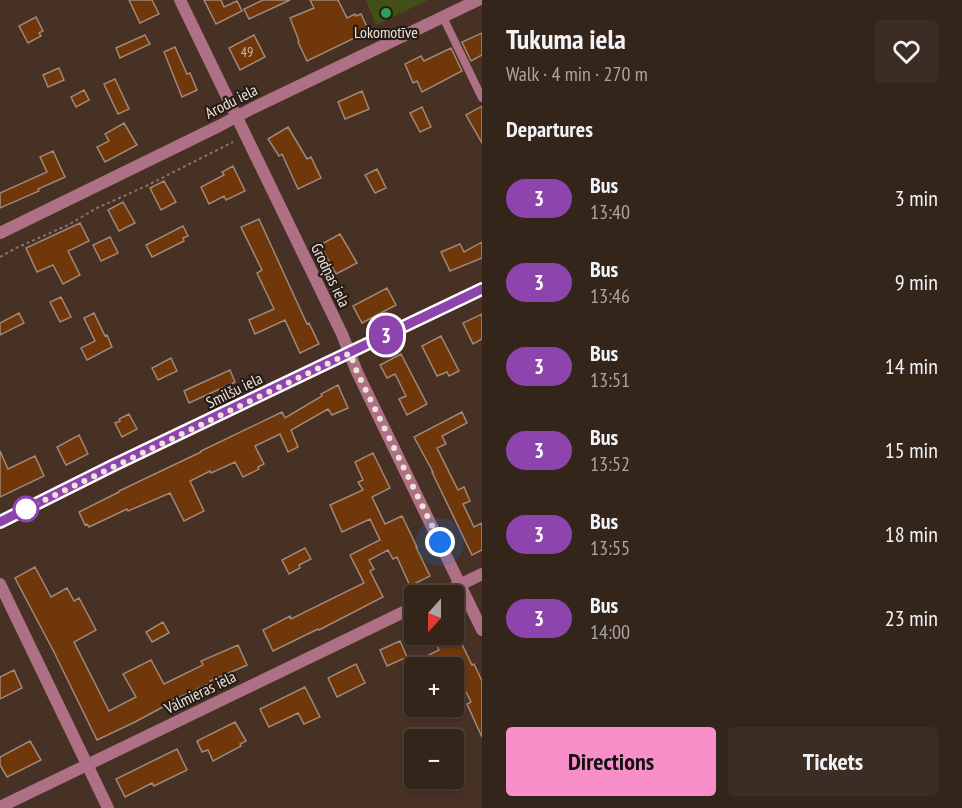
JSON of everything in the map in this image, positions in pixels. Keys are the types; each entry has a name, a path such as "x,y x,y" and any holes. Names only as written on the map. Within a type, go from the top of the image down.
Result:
{"street":[{"name":"Grodņas iela","path":"180,0 482,630"},
{"name":"Arodu iela","path":"0,233 478,0"},
{"name":"Smilšu iela","path":"0,522 482,289"},
{"path":"461,584 482,574"},
{"path":"0,584 108,808"},
{"name":"Valmieras iela","path":"0,807 404,612"}],"lane":[{"path":"443,17 482,98"}],"path":[{"path":"0,257 238,139"}],"green space":[{"name":"Lokomotīve","path":"366,0 428,0 376,25"}],"building":[{"path":"129,0 152,0 159,14 140,23"},
{"path":"204,0 221,0 224,7 237,1 242,11 216,24"},
{"path":"263,0 290,0 249,19 244,9"},
{"path":"310,0 338,0 347,18 361,14 369,31 307,61 290,18 314,8"},
{"path":"36,17 43,31 39,33 41,36 28,43 19,26"},
{"path":"482,33 482,55 471,61 462,42"},
{"path":"145,35 150,44 120,58 116,48"},
{"path":"254,35 265,57 240,70 229,48"},
{"path":"175,47 197,90 182,97 164,52"},
{"path":"451,48 462,71 422,92 417,81 413,83 405,64 421,56 424,61"},
{"path":"59,68 64,80 48,87 43,75"},
{"path":"115,79 129,109 118,114 104,84"},
{"path":"84,90 89,100 76,107 71,97"},
{"path":"362,91 369,109 345,119 338,102"},
{"path":"482,106 482,143 466,115"},
{"path":"422,107 431,127 420,132 410,113"},
{"path":"124,123 137,145 105,162 97,147 109,141 105,134"},
{"path":"288,127 307,159 311,157 321,178 298,189 282,154 279,156 268,139"},
{"path":"53,151 65,177 0,208 0,193 47,172 40,157"},
{"path":"233,166 245,191 226,200 224,196 209,204 201,187 224,175 222,172"},
{"path":"377,169 386,188 375,193 365,175"},
{"path":"164,181 176,202 161,210 150,188"},
{"path":"123,202 135,223 119,231 108,210"},
{"path":"259,219 307,324 309,323 319,344 300,353 285,320 255,334 249,320 274,309 257,273 262,270 241,227"},
{"path":"80,223 89,241 68,251 80,275 63,284 53,265 37,272 26,248"},
{"path":"183,226 188,236 183,238 184,241 152,257 146,245"},
{"path":"340,234 357,263 336,274 320,245"},
{"path":"110,237 118,253 101,261 93,245"},
{"path":"482,242 482,258 450,271 441,252 460,244 464,252"},
{"path":"387,288 396,305 362,323 353,306"},
{"path":"61,297 71,317 60,322 50,302"},
{"path":"19,313 24,323 0,335 0,323"},
{"path":"94,313 112,347 87,360 81,348 95,341 84,318"},
{"path":"482,314 482,339 473,344 463,323"},
{"path":"441,336 459,371 449,376 447,372 437,376 422,346"},
{"path":"401,354 427,404 407,415 399,399 406,396 395,374 387,378 380,365"},
{"path":"171,358 177,371 158,380 152,368"},
{"path":"230,370 235,382 189,403 184,391"},
{"path":"338,385 348,408 332,415 328,409 291,430 298,447 288,452 280,434 255,446 264,464 258,467 259,469 243,477 235,462 190,481 204,511 184,521 170,493 128,511 127,509 89,527 85,525 79,512 282,412 285,418"},
{"path":"462,412 467,423 442,436 446,444 437,448 458,490 464,487 470,501 463,504 474,527 482,523 482,550 472,555 414,437"},
{"path":"129,414 137,429 122,437 115,423"},
{"path":"79,435 88,454 66,465 57,447"},
{"path":"0,451 8,469 35,456 44,476 0,497"},
{"path":"373,453 390,488 372,497 385,524 402,516 430,576 410,585 397,557 393,559 388,550 369,560 374,569 370,571 383,597 273,651 263,630 290,616 291,619 364,583 350,555 380,540 370,519 342,532 330,505 363,490 358,482 363,480 355,462"},
{"path":"305,548 311,559 299,565 300,568 289,574 282,560"},
{"path":"35,567 51,597 67,588 74,601 79,598 96,630 74,642 109,711 136,697 123,674 151,660 164,684 203,665 201,661 238,645 247,665 210,681 211,683 97,740 15,578"},
{"path":"163,622 169,633 152,642 146,632"},
{"path":"400,641 407,657 387,666 380,650"},
{"path":"436,645 462,645 472,665 474,664 482,681 482,737 467,704 471,702 464,688 464,657 425,657 439,650"},
{"path":"356,664 365,683 337,697 328,678"},
{"path":"14,670 22,688 0,699 0,677"},
{"path":"305,687 320,717 304,724 298,713 269,727 260,709"},
{"path":"235,722 246,741 213,761 208,750 202,752 197,741"},
{"path":"30,741 41,760 7,777 0,765 0,757"},
{"path":"177,749 187,770 154,786 152,783 125,797 116,779"}],"bus line":[{"name":"3","path":"0,522 482,289"}],"place":[{"name":"Lokomotīve","path":"386,13"}],"route":[{"path":"26,509 350,353 357,372 440,542"}]}
